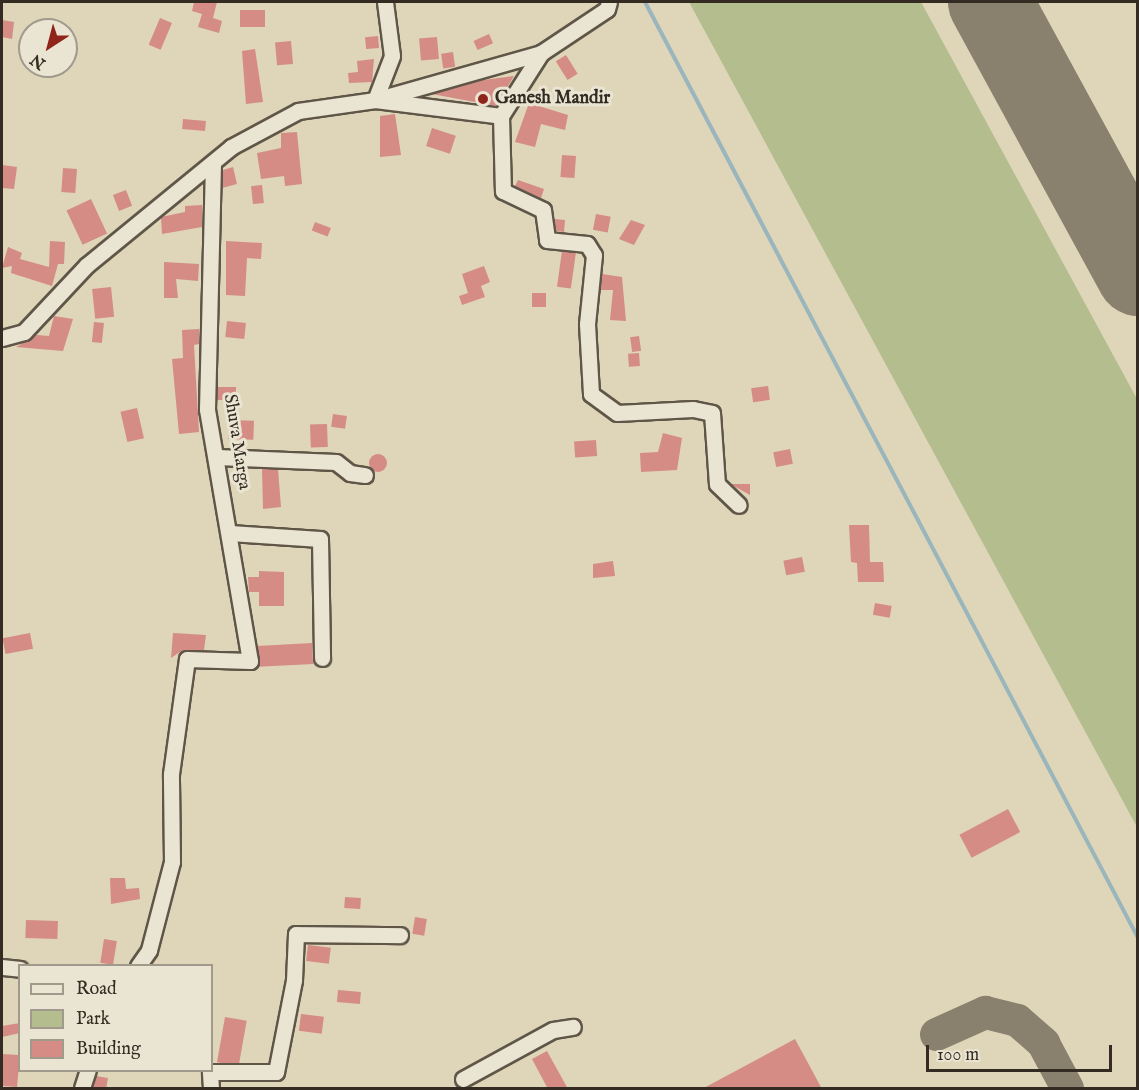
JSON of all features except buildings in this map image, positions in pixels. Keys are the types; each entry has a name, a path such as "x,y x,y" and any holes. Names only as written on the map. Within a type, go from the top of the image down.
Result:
{"street":[{"path":"375,100 392,56 385,2"},
{"path":"2,338 24,332 87,265 231,147 298,111 375,100 541,52 607,9 609,2"},
{"path":"541,52 501,116 503,191 543,210 547,240 586,244 594,255 588,324 591,394 617,413 712,413 717,484 739,505"},
{"path":"375,100 501,116"},
{"name":"Shuva Marga","path":"139,964 149,950 172,862 171,774 187,659 250,661 217,457 207,410 213,164"},
{"path":"217,457 336,462 350,473 365,475"},
{"path":"230,533 320,540 322,658"},
{"path":"213,1071 276,1072 294,980 296,934 400,935"},
{"path":"2,967 18,969"},
{"path":"463,1079 553,1030 573,1027"},
{"path":"82,1089 88,1072"},
{"path":"207,1072 211,1089"}],"green space":[{"path":"689,2 921,2 1137,399 1137,827"}],"waterway":[{"path":"645,2 1138,938"}],"taxiway":[{"path":"936,1034 985,1012 1017,1020 1043,1043 1067,1088"}],"runway":[{"path":"990,2 1138,274"}],"place":[{"name":"Ganesh Mandir","path":"483,99"}]}
